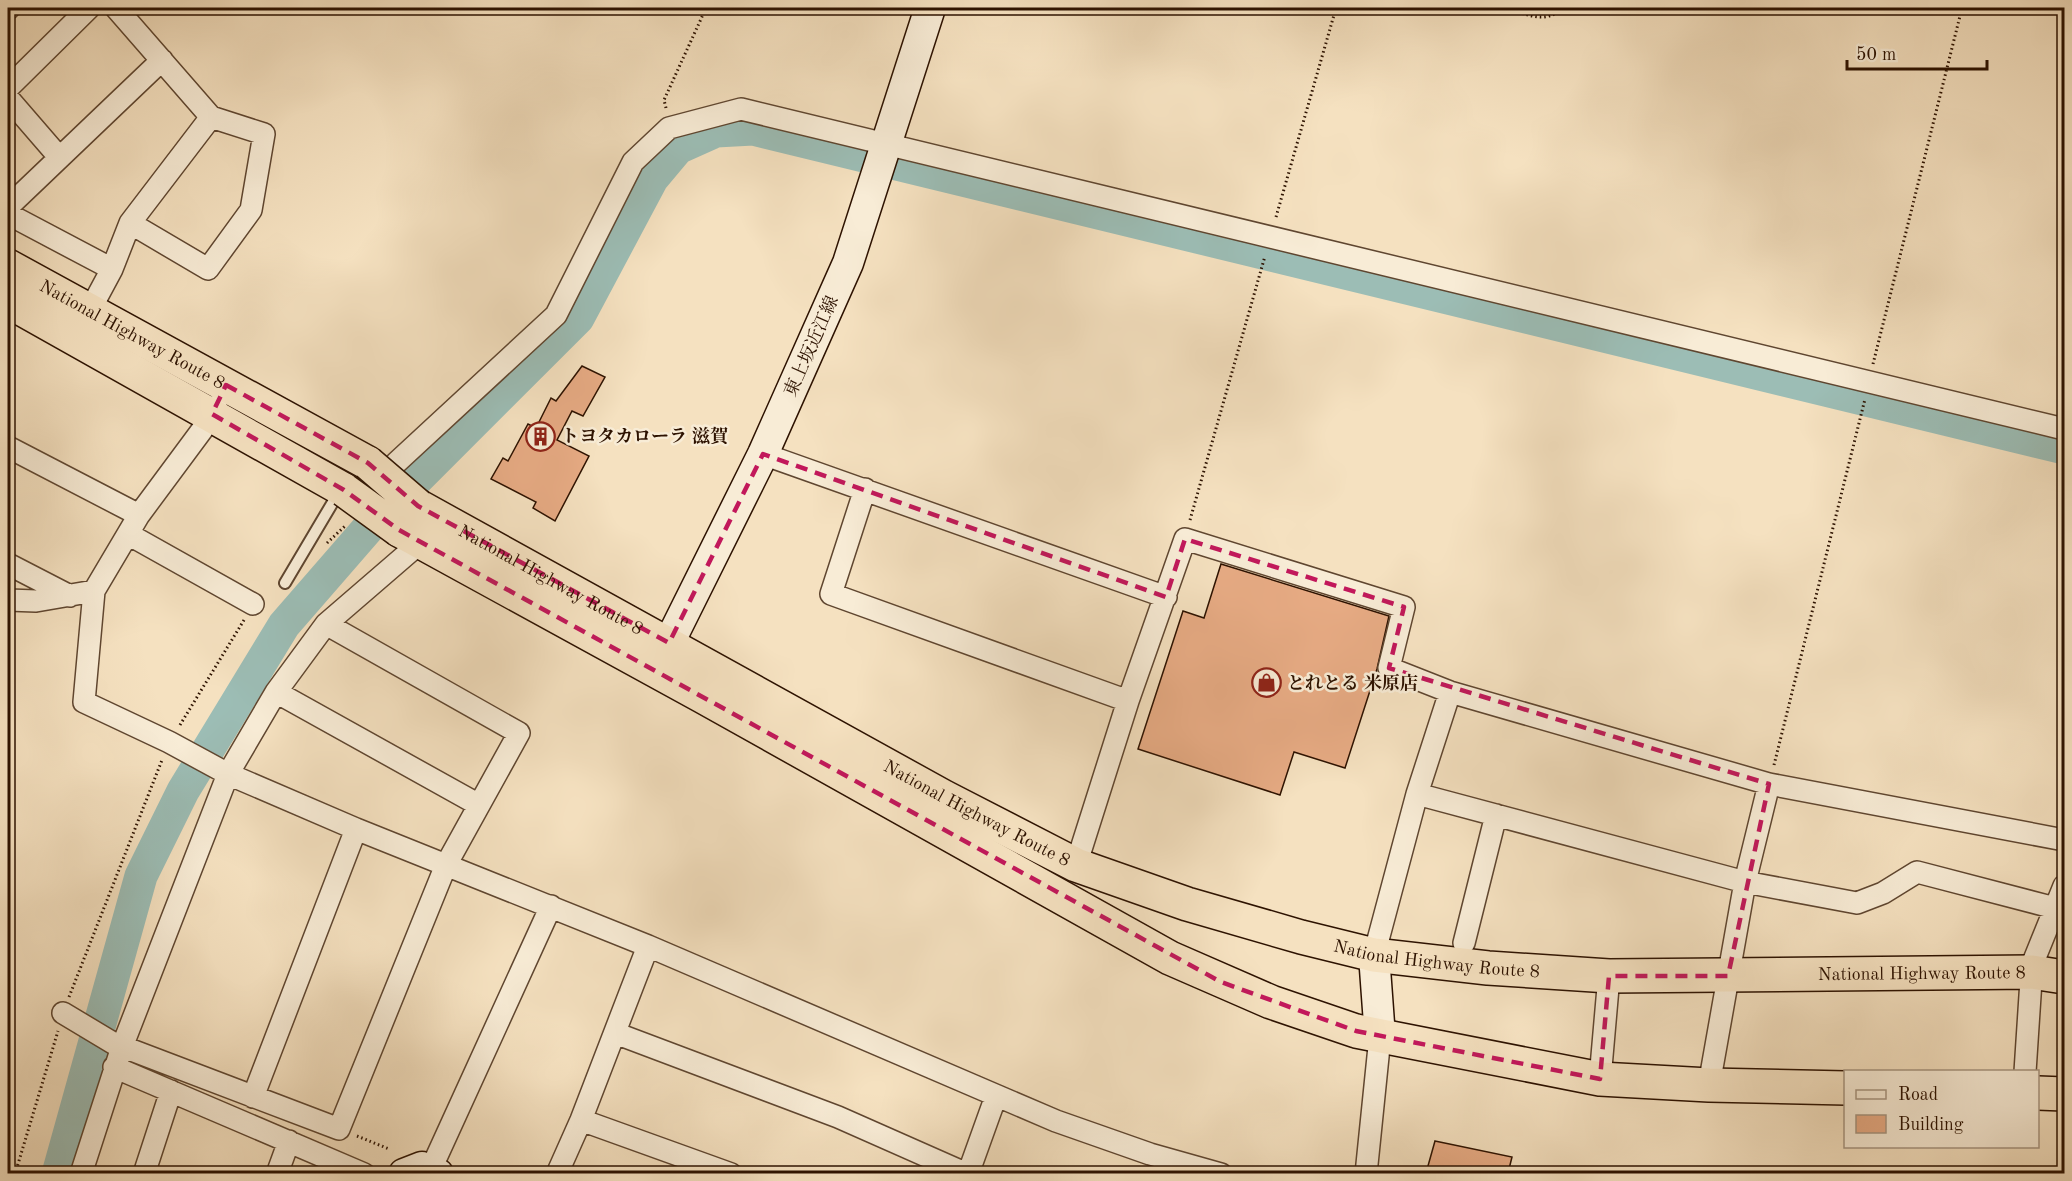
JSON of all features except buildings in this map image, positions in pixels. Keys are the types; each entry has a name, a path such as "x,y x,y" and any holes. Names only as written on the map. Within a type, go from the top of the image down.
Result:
{"highway":[{"name":"National Highway Route 8","path":"8,266 226,385 382,463 413,526"},
{"name":"National Highway Route 8","path":"8,301 212,414 339,496 413,526 663,657 1076,865 1198,907 1301,937 1374,955 1488,968 1609,976 2032,972 2064,977"},
{"name":"National Highway Route 8","path":"663,657 1170,958 1271,1002 1380,1037 1600,1079 1709,1085 1844,1088"},
{"path":"2039,1093 2064,1094"}],"main road":[{"name":"東上坂近江線","path":"663,657 763,454 848,263 930,8"},
{"path":"1374,955 1380,1037"}],"street":[{"path":"8,88 89,8"},
{"path":"116,8 211,117 264,134 251,210 208,269 130,223"},
{"path":"8,207 162,60"},
{"path":"8,98 59,157"},
{"path":"382,463 556,315 633,162 669,128 741,109 884,155 1271,236 2064,429"},
{"path":"90,310 112,269 130,223 211,117"},
{"path":"8,214 112,269"},
{"path":"226,385 212,414 139,515 94,591 84,702 169,742 224,772 356,829 648,946 996,1096 1129,1147 1221,1173"},
{"path":"8,447 139,515"},
{"path":"763,454 1166,597"},
{"path":"865,489 831,594 1128,701"},
{"path":"81,1173 114,1067 117,1045 224,772 276,692 326,624 413,526"},
{"path":"128,534 253,604"},
{"path":"1076,865 1128,701 1185,539 1404,607 1389,668 1450,692 1769,784 2064,840"},
{"path":"8,564 70,596"},
{"path":"8,600 36,601 94,591"},
{"path":"65,1015 117,1045 339,1129 446,865 519,733 326,624"},
{"path":"276,692 479,805"},
{"path":"1374,955 1417,794 1450,692"},
{"path":"1709,1085 1745,882 1769,784"},
{"path":"1417,794 1745,882 1857,903 1883,893 1917,872 2055,908"},
{"path":"1464,943 1496,815"},
{"path":"254,1097 356,829"},
{"path":"2025,1070 2032,972 2064,886"},
{"path":"415,1166 551,906"},
{"path":"557,1173 581,1120 648,946"},
{"path":"1600,1079 1609,976"},
{"path":"615,1033 838,1118 968,1173 996,1096"},
{"path":"1366,1173 1380,1037"},
{"path":"114,1067 364,1173"},
{"path":"144,1173 171,1091"},
{"path":"581,1120 731,1173"},
{"path":"277,1173 289,1142"}],"lane":[{"path":"285,583 339,496"}],"path":[{"path":"669,128 664,100 706,8"},
{"path":"1271,236 1336,8"},
{"path":"1505,8 1538,17 1553,17 1564,8"},
{"path":"1869,382 1962,8"},
{"path":"1185,539 1262,268"},
{"path":"1769,784 1861,416"},
{"path":"15,1173 65,1015 169,742 253,604"},
{"path":"339,1129 415,1166"}],"highlighted area":[{"path":"226,385 368,463 418,506 669,643 763,454 1166,597 1185,539 1404,607 1389,668 1769,784 1728,976 1609,976 1600,1079 1356,1031 1221,982 399,530 344,490 212,414"}],"waterway":[{"path":"58,1174 141,876 183,791 284,625 370,526 578,318 652,179 678,148 716,131 753,129 2064,448"}],"place":[{"name":"トヨタカローラ 滋賀","path":"540,436"},
{"name":"とれとる 米原店","path":"1266,683"}]}
